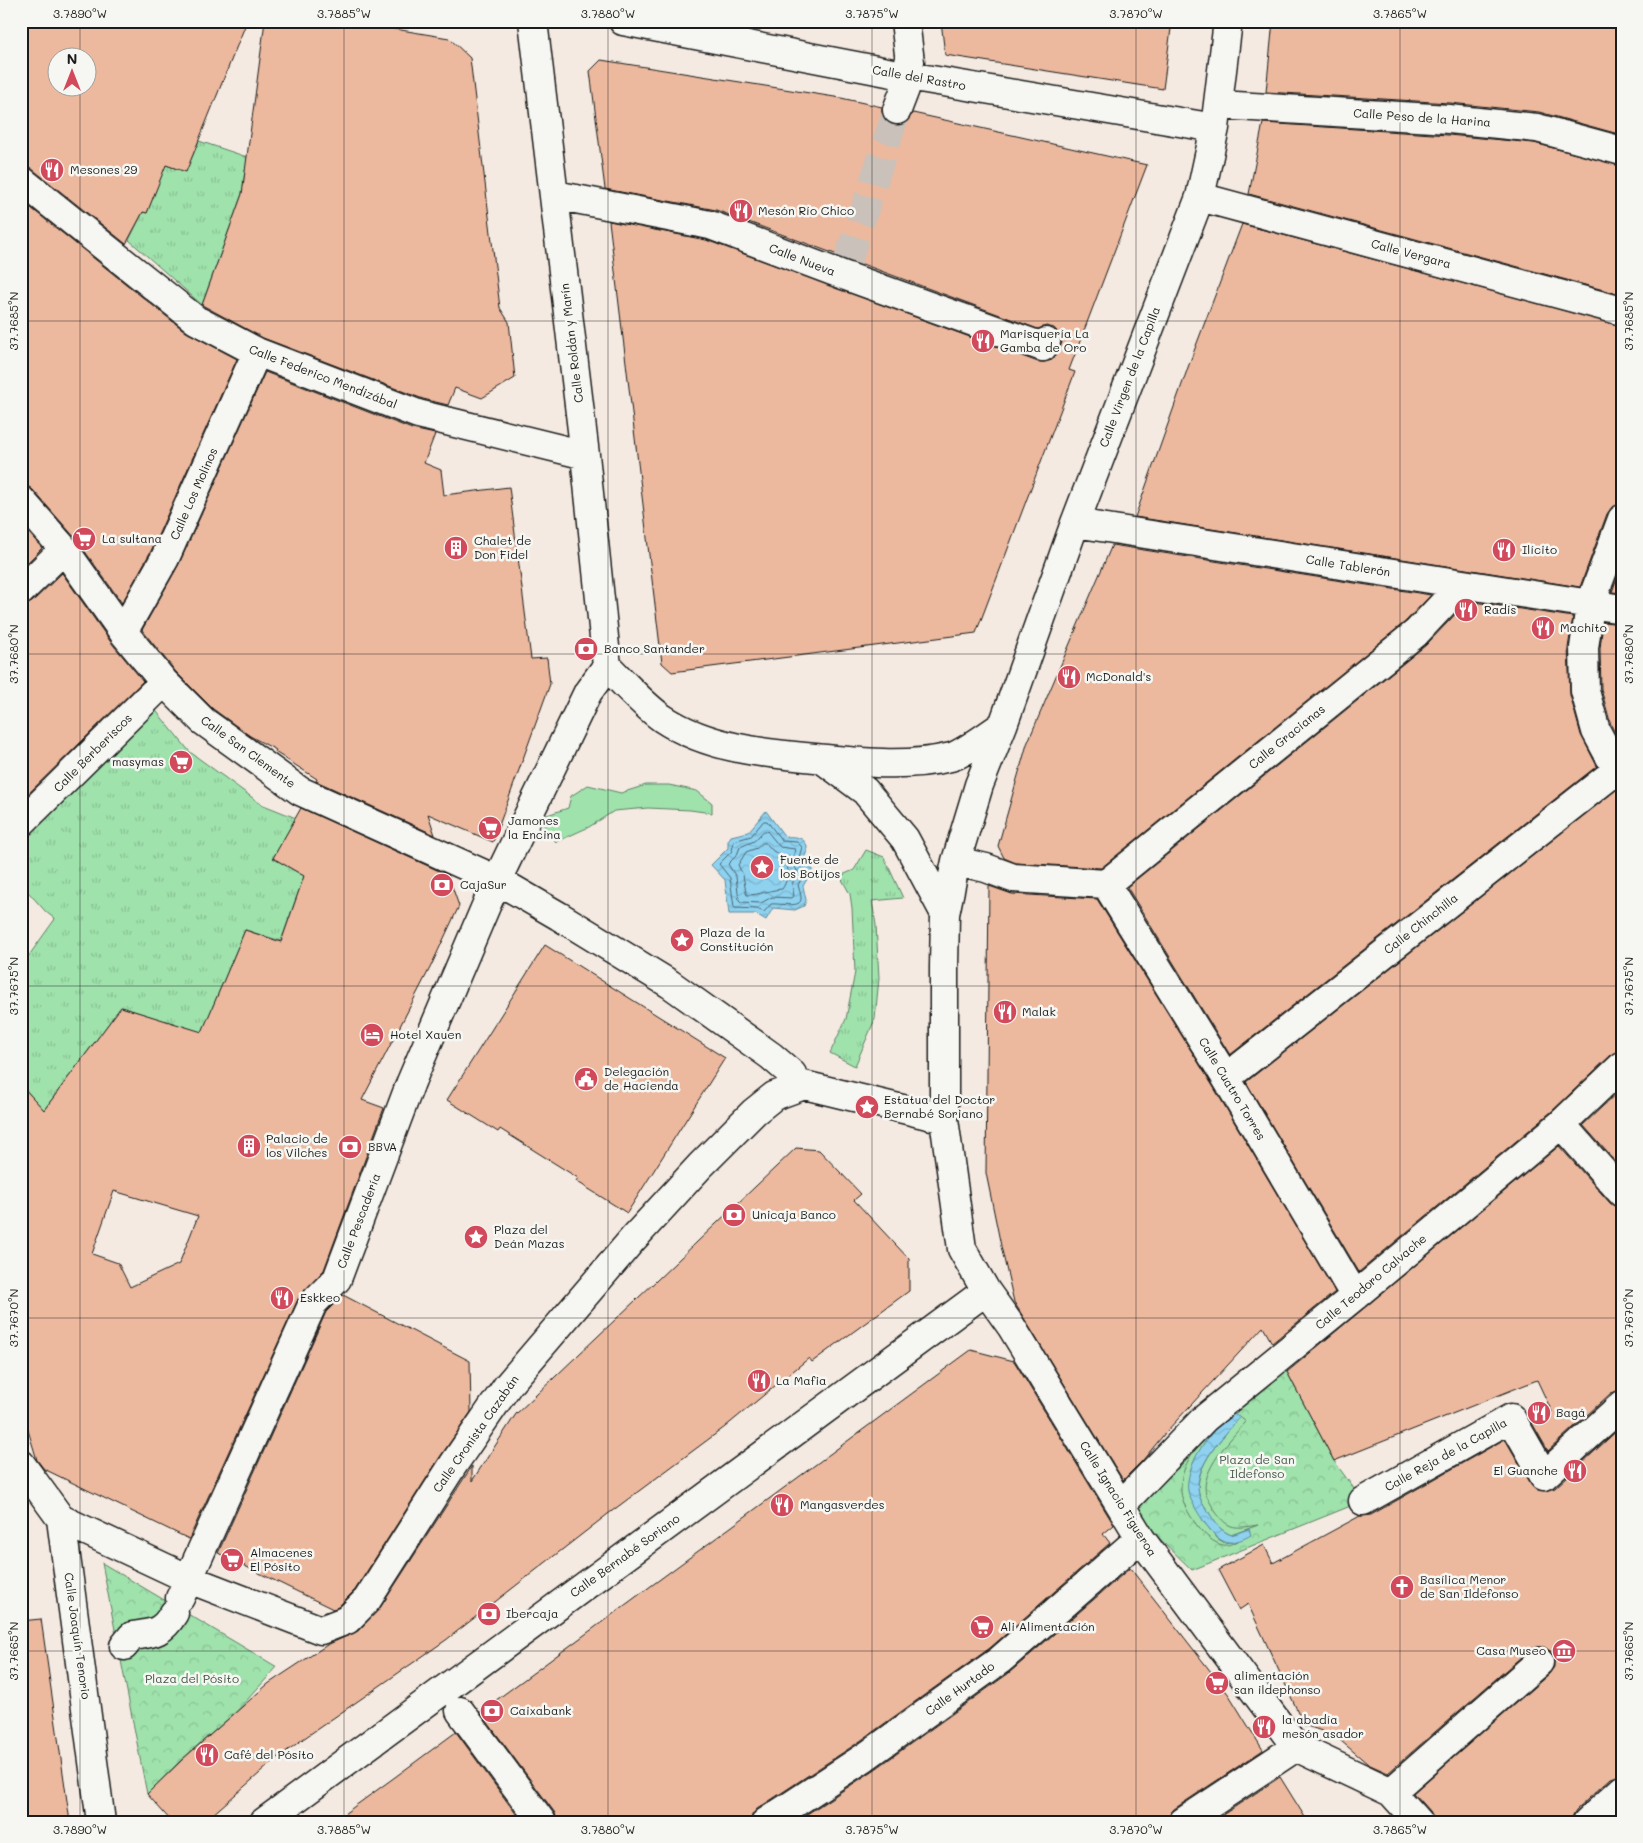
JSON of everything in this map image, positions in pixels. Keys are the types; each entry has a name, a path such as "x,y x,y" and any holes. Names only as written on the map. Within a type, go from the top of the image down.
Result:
{"street":[{"name":"Calle Roldán y Marín","path":"533,21 585,455 607,666"},
{"name":"Calle del Rastro","path":"623,21 908,76 1217,117"},
{"path":"905,21 910,62"},
{"name":"Calle Virgen de la Capilla","path":"1003,725 1075,523 1200,197 1217,117 1228,21"},
{"name":"Calle Peso de la Harina","path":"1217,117 1449,119 1538,128 1622,151"},
{"name":"Calle Federico Mendizábal","path":"21,180 196,320 257,352 418,414 585,455"},
{"name":"Calle Nueva","path":"555,195 710,225 845,269 1043,347"},
{"name":"Calle Vergara","path":"1200,197 1622,311"},
{"name":"Calle Los Molinos","path":"123,632 165,558 257,352"},
{"name":"Calle San Clemente","path":"21,500 64,549 123,632 164,682 203,721 300,790 497,880 670,984 771,1056 792,1074"},
{"path":"1619,773 1596,731 1585,692 1584,648 1590,605 1622,519"},
{"name":"Calle Tablerón","path":"1075,523 1622,610"},
{"path":"21,591 64,549"},
{"name":"Calle Gracianas","path":"1106,884 1416,633 1462,584"},
{"path":"497,880 588,692 607,666 662,717 690,732 727,745 769,754 872,763 918,763 953,757 1003,725"},
{"name":"Calle Berberiscos","path":"21,823 164,682"},
{"path":"945,914 956,861 978,784 1003,725"},
{"path":"822,759 865,790 905,839 945,914"},
{"name":"Calle Chinchilla","path":"1226,1078 1619,773"},
{"path":"956,861 986,868 1013,878 1106,884"},
{"name":"Calle Pescadería","path":"181,1597 314,1302 337,1279 411,1082 497,880"},
{"name":"Calle Cuatro Torres","path":"1106,884 1226,1078 1355,1296"},
{"name":"Calle Ignacio Figueroa","path":"945,914 944,1119 962,1249 986,1291 1011,1326 1141,1539 1296,1747"},
{"name":"Calle Teodoro Calvache","path":"1123,1503 1204,1419 1561,1124 1622,1066"},
{"name":"Calle Cronista Cazabán","path":"61,1519 181,1597 321,1630 347,1620 367,1600 453,1465 508,1385 632,1240 706,1159 754,1112 774,1096 804,1085 944,1119"},
{"path":"1561,1124 1622,1193"},
{"name":"Calle Bernabé Soriano","path":"264,1822 986,1291"},
{"name":"Calle Reja de la Capilla","path":"1363,1501 1511,1418 1544,1476 1622,1405"},
{"name":"Calle Joaquín Tenorio","path":"21,1464 61,1519 101,1822"},
{"name":"Calle Hurtado","path":"766,1822 865,1757 1000,1660 1132,1544 1141,1539"},
{"path":"124,1646 132,1636 150,1634 167,1626 181,1597"},
{"path":"1391,1792 1538,1662"},
{"path":"460,1711 542,1822"},
{"path":"1183,1822 1296,1747 1391,1792 1418,1822"},
{"path":"1587,1822 1622,1790"}],"green space":[{"path":"199,141 250,158 245,171 242,194 202,305 129,240 143,212 147,213 165,165 186,171"},
{"path":"153,707 190,752 261,804 296,818 273,858 304,876 281,941 245,930 202,1033 121,1007 44,1110 21,1085 21,959 25,961 55,919 46,912 21,884 21,838"},
{"path":"588,785 621,793 646,785 669,785 697,791 712,803 712,813 648,808 614,811 589,827 556,842 538,818 568,808 571,796"},
{"path":"866,850 884,857 903,898 872,901 876,925 879,978 875,1019 855,1066 830,1053 846,1019 855,972 850,894 840,876 854,870"},
{"name":"Plaza de San Ildefonso","path":"1285,1368 1334,1461 1363,1501 1192,1570 1123,1503"},
{"path":"1230,1412 1214,1430 1198,1453 1190,1473 1203,1521 1218,1539 1225,1543 1238,1541 1225,1545 1216,1543 1209,1538 1190,1516 1183,1499 1181,1485 1183,1473 1191,1455"},
{"path":"1240,1417 1246,1422 1218,1455 1207,1476 1205,1485 1209,1500 1215,1511 1225,1522 1234,1527 1258,1525 1231,1535 1220,1528 1212,1519 1200,1498 1198,1483 1205,1462 1211,1452"},
{"name":"Plaza del Pósito","path":"102,1563 277,1667 238,1710 180,1761 147,1794"}],"water":[{"name":"Fuente de los Botijos","path":"766,811 785,837 797,837 804,841 806,845 806,854 803,860 813,869 803,886 806,900 804,906 795,910 773,908 766,920 756,914 729,914 725,880 711,865 728,848 728,841 731,836 748,832"},
{"path":"1230,1412 1240,1417 1211,1452 1200,1473 1198,1484 1201,1501 1220,1528 1231,1535 1249,1529 1251,1535 1239,1540 1226,1542 1215,1535 1203,1521 1190,1497 1188,1482 1193,1464 1206,1440"}],"building":[{"path":"21,21 247,21 186,172 166,165 147,213 143,212 126,244 31,168 21,165"},
{"path":"265,21 347,21 449,38 470,58 500,308 509,322 515,378 482,398 455,388 448,405 423,399 263,338 202,305 242,194"},
{"path":"941,21 1172,21 1163,89 945,55"},
{"path":"1273,21 1622,21 1622,135 1539,112 1450,103 1266,92"},
{"path":"601,60 841,98 882,107 885,119 892,125 900,125 906,122 913,113 1147,165 1069,370 1075,372 976,633 672,672 662,663 609,221 706,240 1038,362 1052,360 1062,342 1054,328 1046,326 1038,329 716,210 605,189 590,71"},
{"path":"1263,123 1448,135 1534,143 1622,166 1622,295 1249,194"},
{"path":"21,200 186,332 237,359 151,551 122,603 76,539 33,490 26,485 21,485"},
{"path":"1242,224 1622,326 1622,504 1612,507 1607,514 1580,587 1135,517 1191,359"},
{"path":"265,372 412,429 435,434 424,463 441,470 444,495 509,487 531,659 547,658 550,684 493,842 428,814 435,835 316,781 317,779 275,752 276,750 250,736 213,709 176,672 142,630 179,564"},
{"path":"21,524 42,548 21,569"},
{"path":"1112,545 1431,595 1405,622 1101,868 1016,863 1004,858 998,846 1027,744"},
{"path":"1622,564 1622,593 1612,592"},
{"path":"62,573 110,641 143,681 21,801 21,606 32,602"},
{"path":"1468,601 1573,617 1568,648 1570,695 1581,735 1597,766 1230,1055 1127,887 1426,645"},
{"path":"1603,622 1622,624 1622,746 1611,725 1601,689 1600,649"},
{"path":"1616,790 1622,791 1622,1051 1611,1055 1551,1112 1359,1272 1246,1082"},
{"path":"301,808 448,875 459,906 431,966 362,1100 384,1108 324,1270 299,1297 189,1539 44,1469 37,1460 21,1407 21,1085 44,1110 121,1007 202,1032 245,930 281,942 304,876 273,858","holes":["114,1191 198,1216 179,1264 130,1287 118,1263 92,1254"]},
{"path":"989,886 1012,894 1097,899 1213,1086 1335,1292 1272,1343 1263,1327 1123,1480 1014,1302 1001,1246 986,1173"},
{"name":"Delegación de Hacienda","path":"545,945 725,1058 627,1213 576,1181 578,1178 500,1129 498,1132 447,1100"},
{"path":"1622,1088 1622,1169 1583,1125"},
{"path":"1559,1146 1610,1203 1617,1208 1622,1208 1622,1390 1611,1393 1548,1451 1532,1423 1552,1412 1537,1380 1334,1461 1287,1372"},
{"path":"796,1148 819,1150 861,1194 854,1200 909,1259 909,1291 812,1362 809,1358 725,1427 608,1514 446,1640 276,1759 204,1822 172,1822 147,1794 184,1758 268,1684 327,1645 358,1631 380,1608 472,1466 472,1481 516,1414"},
{"path":"343,1295 470,1361 471,1412 355,1590 338,1607 333,1609 218,1553 326,1312"},
{"path":"971,1350 1014,1361 1114,1525 1103,1534 1110,1543 990,1648 856,1744 757,1809 752,1815 751,1822 557,1822 555,1813 480,1712"},
{"name":"Basílica Menor de San Ildefonso","path":"1622,1426 1622,1775 1611,1778 1576,1810 1572,1817 1572,1822 1436,1822 1430,1812 1413,1793 1549,1674 1554,1667 1554,1659 1550,1651 1544,1647 1536,1647 1529,1650 1388,1773 1368,1764 1334,1735 1304,1725 1248,1604 1239,1610 1218,1570 1264,1545 1273,1563 1360,1516 1371,1515 1505,1439 1531,1484 1538,1490 1547,1491 1555,1488"},
{"path":"1130,1568 1229,1695 1263,1750 1174,1809 1169,1815 1168,1822 795,1822 874,1770 1009,1673"},
{"path":"41,1619 70,1822 21,1822 21,1621"},
{"path":"456,1732 522,1822 333,1822 395,1777"},
{"path":"1280,1777 1308,1822 1212,1822"}],"tunnel":[{"path":"847,263 897,110"}],"place":[{"name":"Mesones 29","path":"52,170"},
{"name":"Mesón Río Chico","path":"741,211"},
{"name":"Marisquería La Gamba de Oro","path":"983,341"},
{"name":"La sultana","path":"84,539"},
{"name":"Chalet de Don Fidel","path":"456,548"},
{"name":"Ilícito","path":"1504,550"},
{"name":"Radis","path":"1466,610"},
{"name":"Machito","path":"1543,628"},
{"name":"Banco Santander","path":"586,649"},
{"name":"McDonald's","path":"1069,677"},
{"name":"masymas","path":"181,762"},
{"name":"Jamones la Encina","path":"490,828"},
{"name":"Fuente de los Botijos","path":"762,867"},
{"name":"CajaSur","path":"442,885"},
{"name":"Plaza de la Constitución","path":"682,940"},
{"name":"Malak","path":"1005,1012"},
{"name":"Hotel Xauen","path":"372,1035"},
{"name":"Delegación de Hacienda","path":"586,1079"},
{"name":"Estatua del Doctor Bernabé Soriano","path":"867,1107"},
{"name":"Palacio de los Vilches","path":"249,1146"},
{"name":"BBVA","path":"350,1147"},
{"name":"Unicaja Banco","path":"734,1215"},
{"name":"Plaza del Deán Mazas","path":"476,1237"},
{"name":"Eskkeo","path":"282,1298"},
{"name":"La Mafia","path":"759,1381"},
{"name":"Bagá","path":"1539,1413"},
{"name":"El Guanche","path":"1575,1471"},
{"name":"Mangasverdes","path":"782,1505"},
{"name":"Almacenes El Pósito","path":"232,1560"},
{"name":"Basílica Menor de San Ildefonso","path":"1402,1587"},
{"name":"Ibercaja","path":"489,1614"},
{"name":"Ali Alimentación","path":"982,1627"},
{"name":"Casa Museo","path":"1564,1651"},
{"name":"alimentación san ildephonso","path":"1217,1683"},
{"name":"Caixabank","path":"492,1711"},
{"name":"la abadía mesón asador","path":"1264,1727"},
{"name":"Café del Pósito","path":"207,1755"}]}
